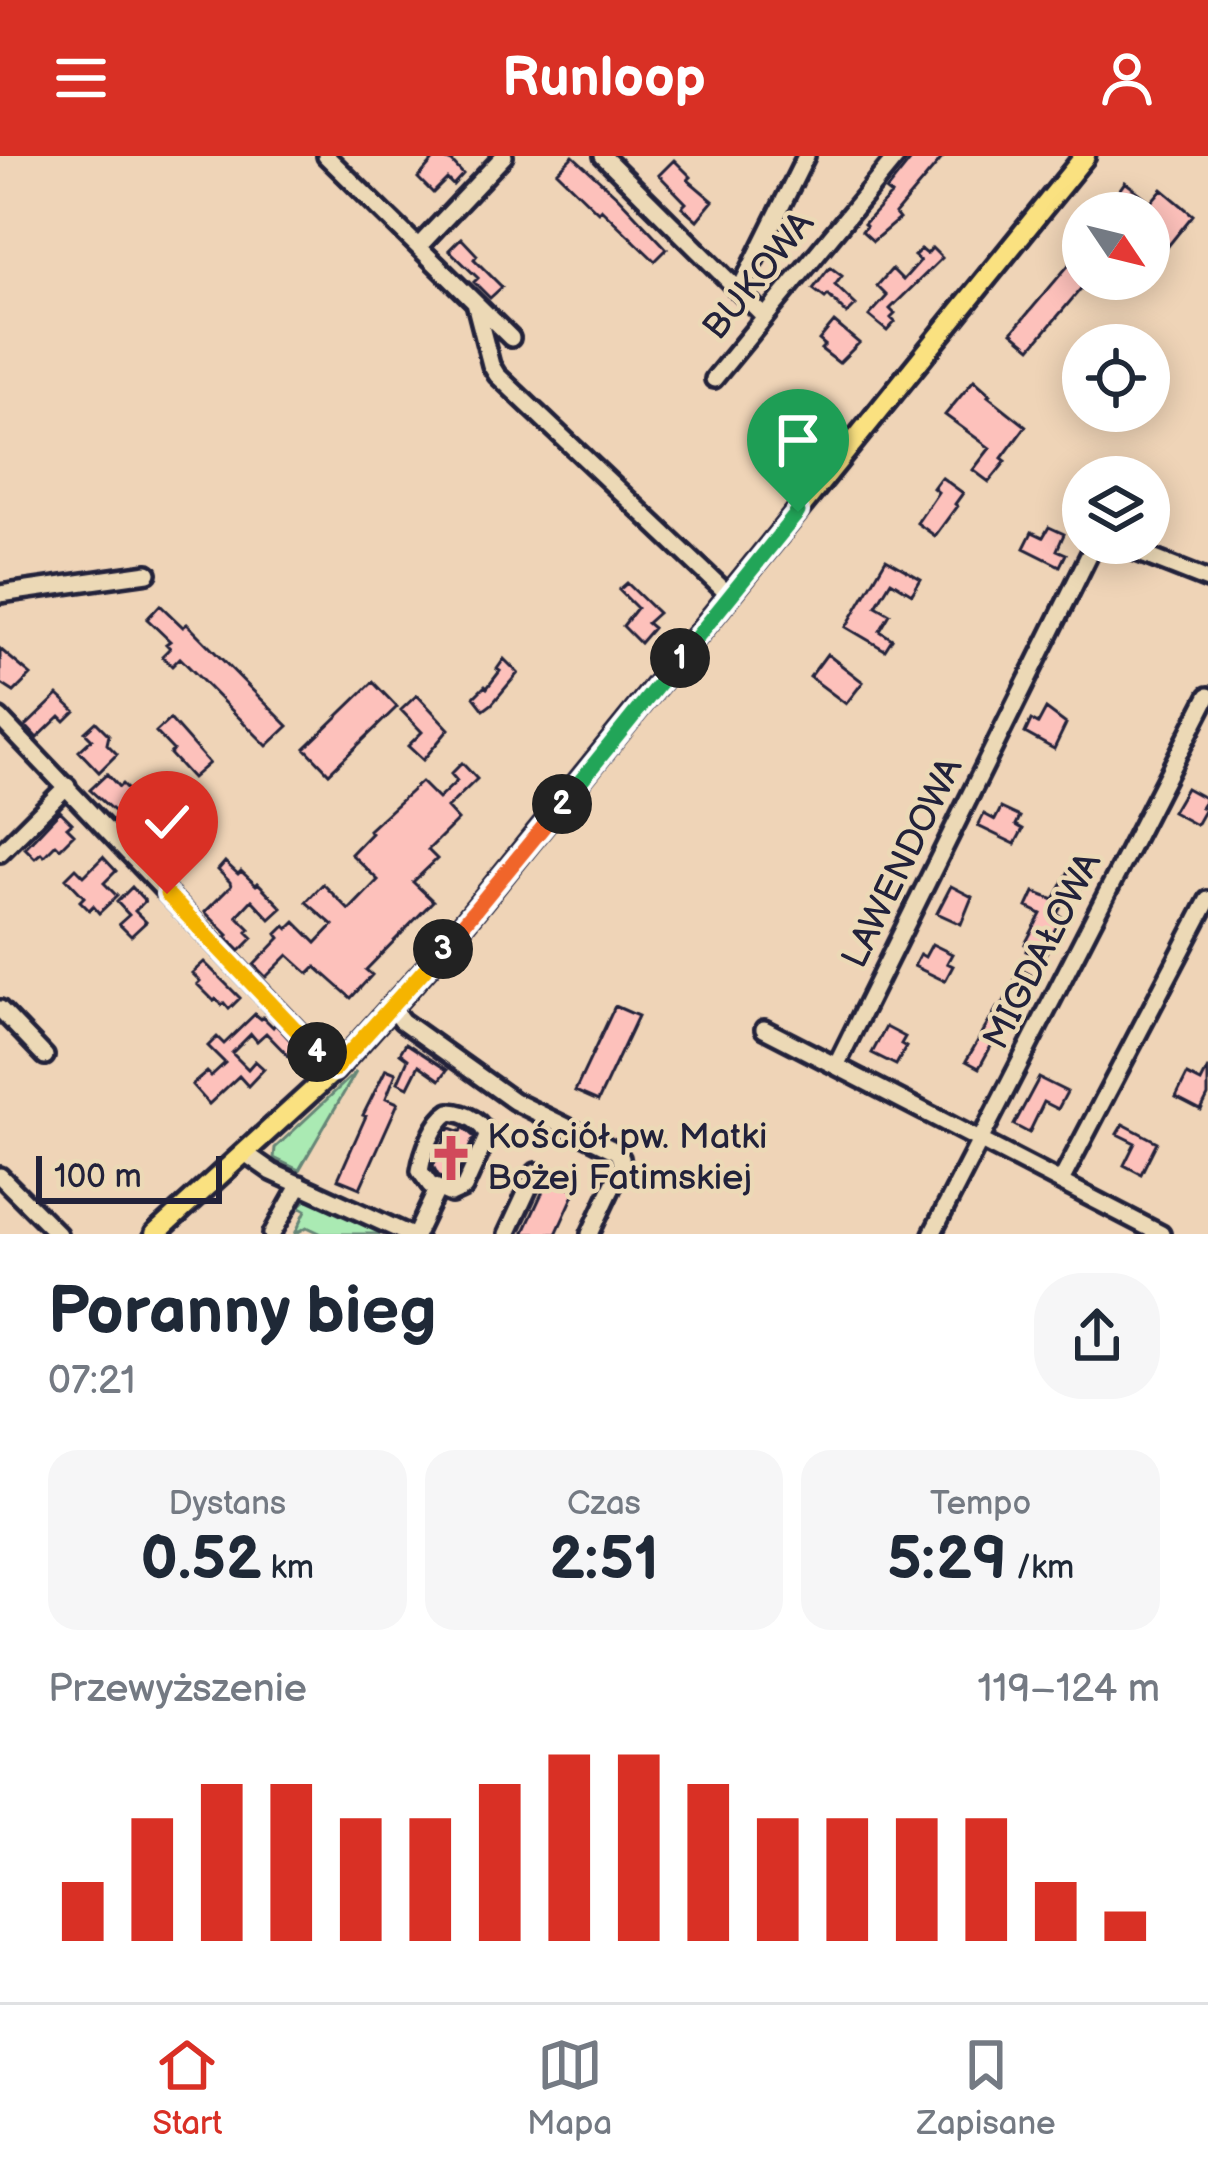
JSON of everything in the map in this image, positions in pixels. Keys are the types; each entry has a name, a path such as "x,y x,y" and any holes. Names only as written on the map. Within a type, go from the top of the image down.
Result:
{"main road":[{"path":"155,1234 334,1070 392,1008 514,864 1085,156"}],"street":[{"path":"326,156 511,338"},
{"path":"419,246 504,156"},
{"path":"603,156 765,317"},
{"path":"739,291 806,156"},
{"name":"BUKOWA","path":"714,379 897,156"},
{"path":"475,303 497,375 730,596"},
{"name":"LAWENDOWA","path":"836,1066 1085,564"},
{"path":"1167,564 1208,580"},
{"path":"0,594 148,573"},
{"name":"MIGDAŁOWA","path":"932,1234 1208,696"},
{"path":"0,718 334,1070"},
{"path":"0,853 67,786"},
{"path":"1061,1181 1208,900"},
{"path":"392,1008 402,1021 514,1101 616,1151 622,1166 590,1234"},
{"path":"0,1009 45,1056"},
{"path":"764,1029 1161,1234"},
{"path":"459,1112 477,1121 488,1137 464,1189 451,1194 437,1190 424,1180 421,1161 442,1117 459,1112"},
{"path":"245,1153 261,1166 412,1234 437,1190"},
{"path":"507,1234 536,1172"},
{"path":"0,1176 58,1234"},
{"path":"272,1234 300,1184"}],"green space":[{"path":"356,1072 299,1170 274,1158 275,1148"},
{"path":"306,1200 392,1234 322,1234 307,1227 295,1234 306,1210 299,1206"}],"building":[{"path":"437,156 452,162 463,174 453,185 447,179 433,193 418,178"},
{"path":"573,156 667,249 655,261 557,172"},
{"path":"914,156 944,156 895,214 899,219 873,241 862,231 864,224 891,195 886,191"},
{"path":"674,160 691,177 688,180 713,201 697,220 659,175"},
{"path":"1125,182 1138,192 1118,192"},
{"path":"1170,196 1193,215 1170,244"},
{"path":"461,238 502,287 490,298 474,282 478,278 449,250"},
{"path":"932,248 942,258 890,309 895,322 887,331 869,316 887,296 877,286 892,269 903,280 920,261 914,256"},
{"path":"830,267 842,276 835,285 856,305 847,314 828,295 825,298 813,289"},
{"path":"1062,273 1062,300 1071,300 1031,348 1012,332"},
{"path":"834,322 859,343 839,363 821,349 825,345 819,340"},
{"path":"974,380 1026,426 989,482 973,470 990,448 945,415"},
{"path":"941,477 963,493 935,536 917,523 938,492 933,488"},
{"path":"1049,527 1062,533 1057,550 1062,552 1060,566 1024,548 1032,532 1043,537"},
{"path":"886,559 921,579 912,594 891,581 876,606 890,614 880,631 892,639 885,650 846,627"},
{"path":"627,583 658,613 647,623 653,628 640,643 623,626 637,608 619,590"},
{"path":"160,605 183,627 187,624 288,726 267,746 180,658 172,666 162,656 170,641 147,619"},
{"path":"0,649 31,675 14,692 0,683"},
{"path":"827,654 863,682 846,704 810,677"},
{"path":"504,659 518,673 484,710 474,697 487,688"},
{"path":"373,682 397,707 329,773 305,748"},
{"path":"58,695 75,711 65,721 60,716 37,738 26,726"},
{"path":"417,695 449,729 423,760 408,746 422,732 401,710"},
{"path":"1046,709 1066,724 1054,749 1025,733 1031,720 1038,724"},
{"path":"170,719 209,763 192,778 156,732"},
{"path":"96,722 109,735 107,744 117,754 99,772 79,751 92,739 85,732"},
{"path":"462,763 477,779 447,808 458,820 428,850 437,859 413,882 433,901 366,970 372,975 351,998 316,967 309,974 288,955 266,977 254,965 285,926 288,929 295,922 316,943 333,925 306,902 323,884 349,910 378,880 351,854 369,830 421,782 438,799 457,781 451,774"},
{"path":"107,774 154,816 139,830 90,790"},
{"path":"1186,788 1206,799 1196,825 1172,812"},
{"path":"1001,808 1020,817 1016,825 1023,829 1015,844 978,826 984,814 995,820"},
{"path":"60,811 72,823 67,827 74,834 60,848 56,844 35,858 25,848"},
{"path":"103,857 116,871 104,883 117,896 99,913 80,901 84,897 66,878 76,868 84,876"},
{"path":"225,862 258,883 282,908 270,919 252,900 237,916 253,938 240,951 205,912 231,886 218,870"},
{"path":"1072,865 1089,873 1077,895 1069,891 1057,914 1062,917 1052,935 1056,937 1042,959 1026,951 1041,914 1027,907 1034,892 1054,900"},
{"path":"951,886 972,897 961,924 937,913"},
{"path":"132,887 145,901 135,911 146,922 131,936 119,924 129,915 117,902"},
{"path":"932,944 952,954 947,963 953,966 945,981 914,966"},
{"path":"204,962 240,998 229,1009 197,984 200,981 192,973"},
{"path":"1020,969 1035,977 979,1068 966,1061"},
{"path":"615,1006 638,1016 598,1101 575,1091"},
{"path":"255,1014 275,1024 303,1054 294,1062 266,1033 257,1041 251,1034 232,1053 248,1069 255,1061 264,1069 248,1086 239,1076 209,1104 192,1085 225,1063 208,1046 217,1037 224,1044"},
{"path":"886,1027 905,1037 901,1044 906,1047 896,1065 872,1053"},
{"path":"406,1043 447,1070 440,1080 419,1065 408,1087 398,1082 408,1059 400,1053"},
{"path":"1208,1068 1208,1096 1201,1110 1176,1097 1187,1075 1201,1082"},
{"path":"386,1069 396,1073 386,1098 398,1103 360,1188 338,1179"},
{"path":"1039,1078 1067,1092 1058,1109 1044,1102 1029,1133 1014,1125"},
{"path":"1123,1124 1157,1142 1141,1174 1124,1165 1135,1143 1117,1134"},
{"name":"Kościół pw. Matki Bożej Fatimskiej","path":"463,1127 474,1137 451,1181 438,1175 433,1166 449,1130 461,1132"},
{"path":"549,1178 576,1190 556,1234 523,1234"}],"place":[{"name":"Kościół pw. Matki Bożej Fatimskiej","path":"451,1158"}],"route":[{"path":"167,894 334,1070 439,954 798,512"}]}
